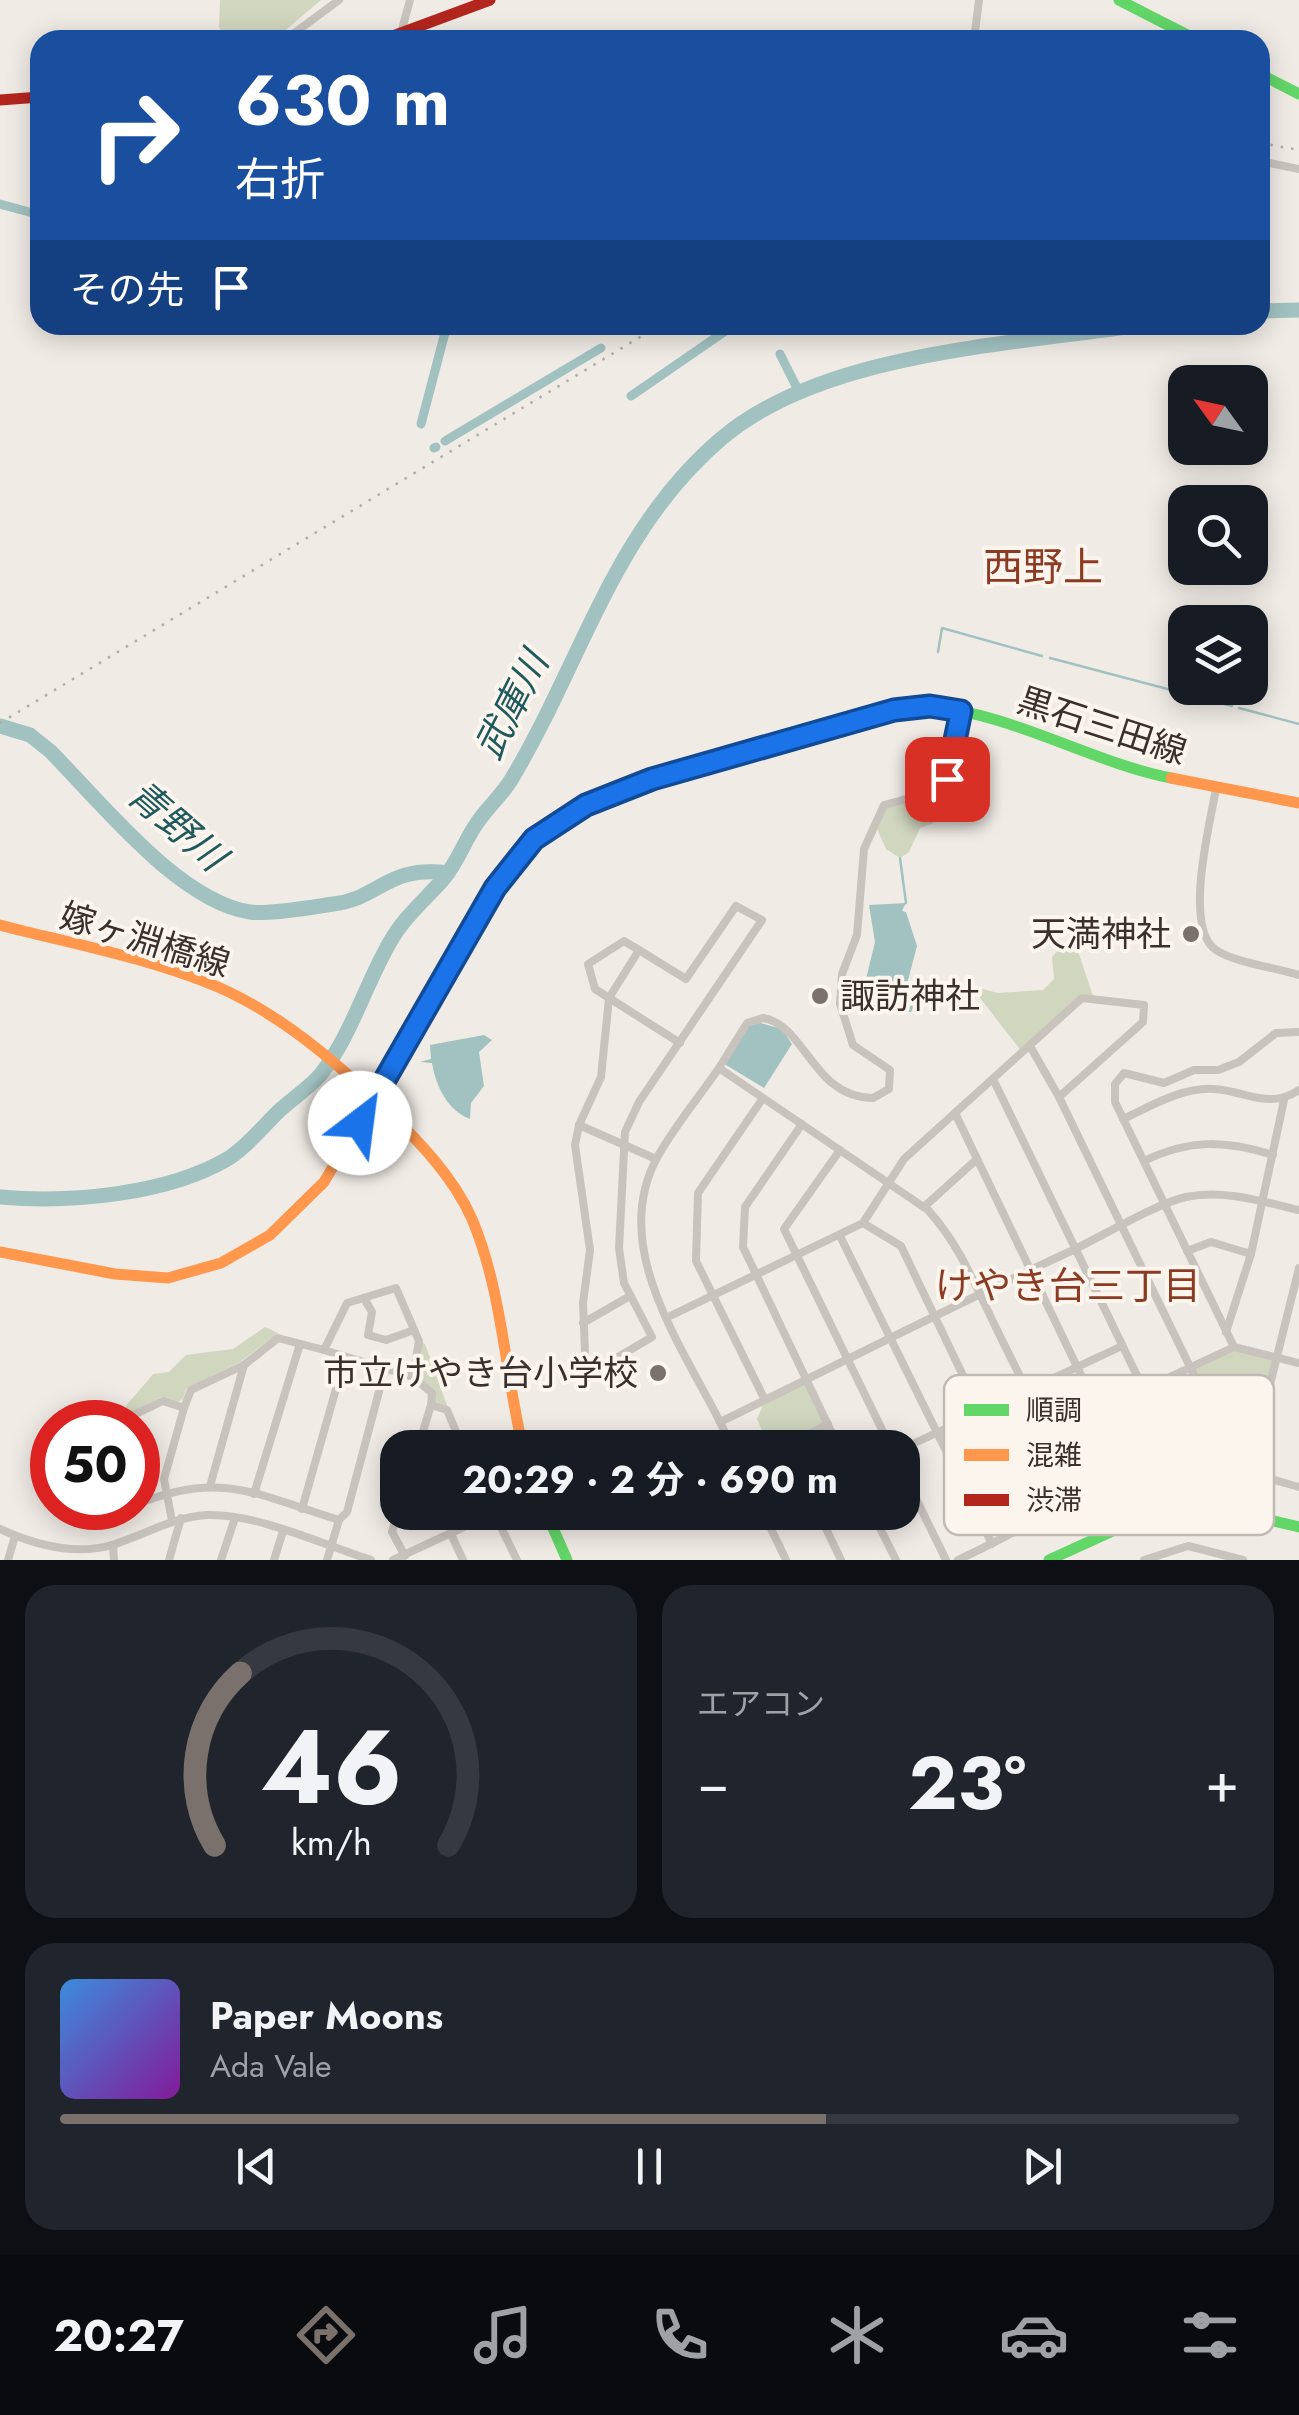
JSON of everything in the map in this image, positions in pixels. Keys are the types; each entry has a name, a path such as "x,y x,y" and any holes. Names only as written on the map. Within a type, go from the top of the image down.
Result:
{"main road":[{"path":"409,30 490,0"},
{"path":"1119,0 1178,30"},
{"path":"1270,79 1299,94"},
{"path":"0,100 30,98"},
{"name":"黒石三田線","path":"0,1252 142,1278 168,1278 221,1263 270,1235 309,1201 369,1094 513,861 567,815 652,779 872,714 930,706 961,711 1145,773 1299,803"},
{"name":"嫁ヶ淵橋線","path":"0,925 224,989 281,1024 369,1094 444,1172 472,1219 519,1430"},
{"path":"1274,1522 1299,1527"},
{"path":"554,1530 566,1560"},
{"path":"1049,1560 1099,1535"}],"street":[{"path":"298,30 339,0"},
{"path":"402,30 410,0"},
{"path":"976,30 980,0"},
{"path":"1270,163 1299,169"},
{"path":"724,1430 646,1271 642,1219 656,1159 747,1023 762,1018 786,1028 822,1076 848,1094 873,1098 889,1088 890,1070 853,1046 840,1004 842,974 857,934 864,849 884,805 921,795 947,779 961,711"},
{"path":"1216,789 1199,908 1206,938 1216,950 1299,975"},
{"path":"639,950 608,998 601,1077 579,1125 577,1170 590,1250 583,1323 586,1376 652,1337 630,1296 619,1248 623,1144 631,1115 680,1043 762,920 736,906 686,979 639,950 624,941 588,964 595,989 608,998 680,1043"},
{"path":"668,1317 863,1223 904,1158 1082,998 1144,1005 1143,1022 1058,1097"},
{"path":"1234,1348 1115,1102 1115,1084 1124,1073 1164,1084 1194,1070 1218,1070 1239,1062 1276,1033 1299,1032"},
{"path":"1030,1046 1194,1375"},
{"path":"720,1068 924,1207 949,1233 1020,1375"},
{"path":"993,1079 1137,1375"},
{"path":"1123,1119 1178,1094 1214,1089 1256,1100 1284,1100 1299,1090"},
{"path":"763,1098 698,1192 696,1260 765,1400"},
{"path":"1226,1332 1251,1254 1284,1100"},
{"path":"955,1113 1081,1375"},
{"path":"802,1124 746,1207 743,1247 831,1430"},
{"path":"579,1125 656,1159"},
{"path":"1144,1161 1170,1148 1203,1142 1238,1144 1274,1155"},
{"path":"840,1150 784,1230 883,1430"},
{"path":"924,1207 977,1159"},
{"path":"720,1422 1186,1197 1238,1196 1299,1210"},
{"path":"863,1223 900,1246 962,1375"},
{"path":"840,1236 944,1444"},
{"path":"1188,1252 1211,1242 1251,1254"},
{"path":"1272,1375 1299,1268"},
{"path":"324,1350 347,1303 396,1288 419,1341 413,1378"},
{"path":"583,1323 630,1296"},
{"path":"364,1298 372,1312 368,1335 386,1340 414,1330"},
{"path":"168,1560 177,1520 165,1493 190,1390 244,1365 278,1338 413,1378 432,1393 423,1430"},
{"path":"254,1494 300,1344"},
{"path":"1060,1375 1122,1346"},
{"path":"1175,1375 1234,1348 1299,1363"},
{"path":"302,1508 345,1357"},
{"path":"210,1486 244,1365"},
{"path":"327,1560 339,1520 347,1512 385,1369"},
{"path":"160,1402 184,1408"},
{"path":"430,1405 447,1410 455,1430"},
{"path":"817,1430 828,1424"},
{"path":"920,1440 944,1429"},
{"path":"160,1495 210,1486 254,1494 339,1520"},
{"path":"920,1507 946,1560"},
{"path":"393,1560 406,1558 494,1513 517,1560"},
{"path":"221,1560 235,1518"},
{"path":"0,1529 64,1550 112,1544 177,1520 235,1518 371,1560"},
{"path":"393,1530 406,1558"},
{"path":"772,1530 786,1560"},
{"path":"827,1530 841,1560"},
{"path":"881,1530 896,1560"},
{"path":"274,1560 283,1531"},
{"path":"451,1534 463,1560"},
{"path":"988,1535 992,1544"},
{"path":"958,1560 1011,1535"},
{"path":"8,1560 16,1536"},
{"path":"112,1544 114,1560"},
{"path":"1144,1560 1188,1546 1218,1557 1243,1560"},
{"path":"61,1560 64,1550"}],"green space":[{"path":"220,0 321,0 286,30 219,27"},
{"path":"947,779 933,823 920,828 909,852 900,858 886,849 874,822 884,805 921,795"},
{"path":"1064,944 1077,948 1094,999 1082,998 1022,1052 980,998 982,989 998,993 1043,990 1054,979 1052,957"},
{"path":"265,1327 278,1333 240,1362 186,1389 178,1402 161,1397 131,1400 153,1374 169,1372 186,1355 233,1349"},
{"path":"421,1342 448,1408 434,1404 431,1387 415,1376"},
{"path":"1234,1347 1277,1358 1273,1375 1194,1375 1190,1368"},
{"path":"806,1379 828,1424 816,1430 762,1430 757,1419 765,1400"}],"water":[{"path":"906,903 902,911 906,912 917,946 907,984 914,1006 911,1012 868,1009 866,979 875,942 869,905"},
{"path":"757,1022 782,1029 792,1044 764,1088 726,1065 747,1027"},
{"path":"484,1035 492,1040 479,1052 484,1086 471,1103 470,1119 455,1110 444,1096 432,1063 420,1062 431,1059 430,1045"}],"waterway":[{"path":"0,204 30,212"},
{"name":"武庫川","path":"1270,311 1299,310"},
{"path":"421,424 444,335"},
{"path":"631,396 719,335"},
{"name":"武庫川","path":"0,1197 57,1199 118,1194 204,1171 236,1153 317,1079 341,1043 396,933 445,877 477,823 511,780 626,556 685,474 722,438 764,409 812,387 865,370 978,347 1066,335"},
{"path":"445,441 601,348"},
{"path":"780,354 799,392"},
{"path":"938,652 942,628 1042,656"},
{"path":"1050,658 1232,706"},
{"path":"1239,708 1299,724"},
{"name":"青野川","path":"0,726 30,735 168,869 223,904 258,913 303,909 349,901 411,874 448,873"},
{"path":"900,858 906,903"}],"railway":[{"path":"1270,145 1299,150"},
{"path":"0,723 643,335"}],"traffic: fast":[{"path":"1119,0 1178,30"},
{"path":"1270,79 1299,94"},
{"path":"537,840 566,815 637,784 803,731 900,709 930,707 990,718 1171,778"},
{"path":"1274,1521 1299,1527"},
{"path":"554,1530 567,1560"},
{"path":"1049,1560 1104,1535"}],"traffic: slow":[{"path":"1171,778 1299,803"},
{"path":"0,1252 115,1274 168,1278 221,1263 270,1235 324,1182 513,861 537,840"},
{"path":"0,925 165,968 241,998 326,1056 409,1132 455,1188 482,1246 497,1303 519,1430"}],"traffic: jam":[{"path":"409,30 490,0"},
{"path":"0,100 30,98"}],"place":[{"name":"天満神社","path":"1191,934"},
{"name":"諏訪神社","path":"820,996"},
{"name":"市立けやき台小学校","path":"658,1373"}],"district":[{"name":"西野上","path":"1043,567"},
{"name":"けやき台三丁目","path":"1068,1285"}],"route":[{"path":"360,1123 513,861 534,839 567,815 652,779 872,714 930,706 961,711 947,779"}]}
